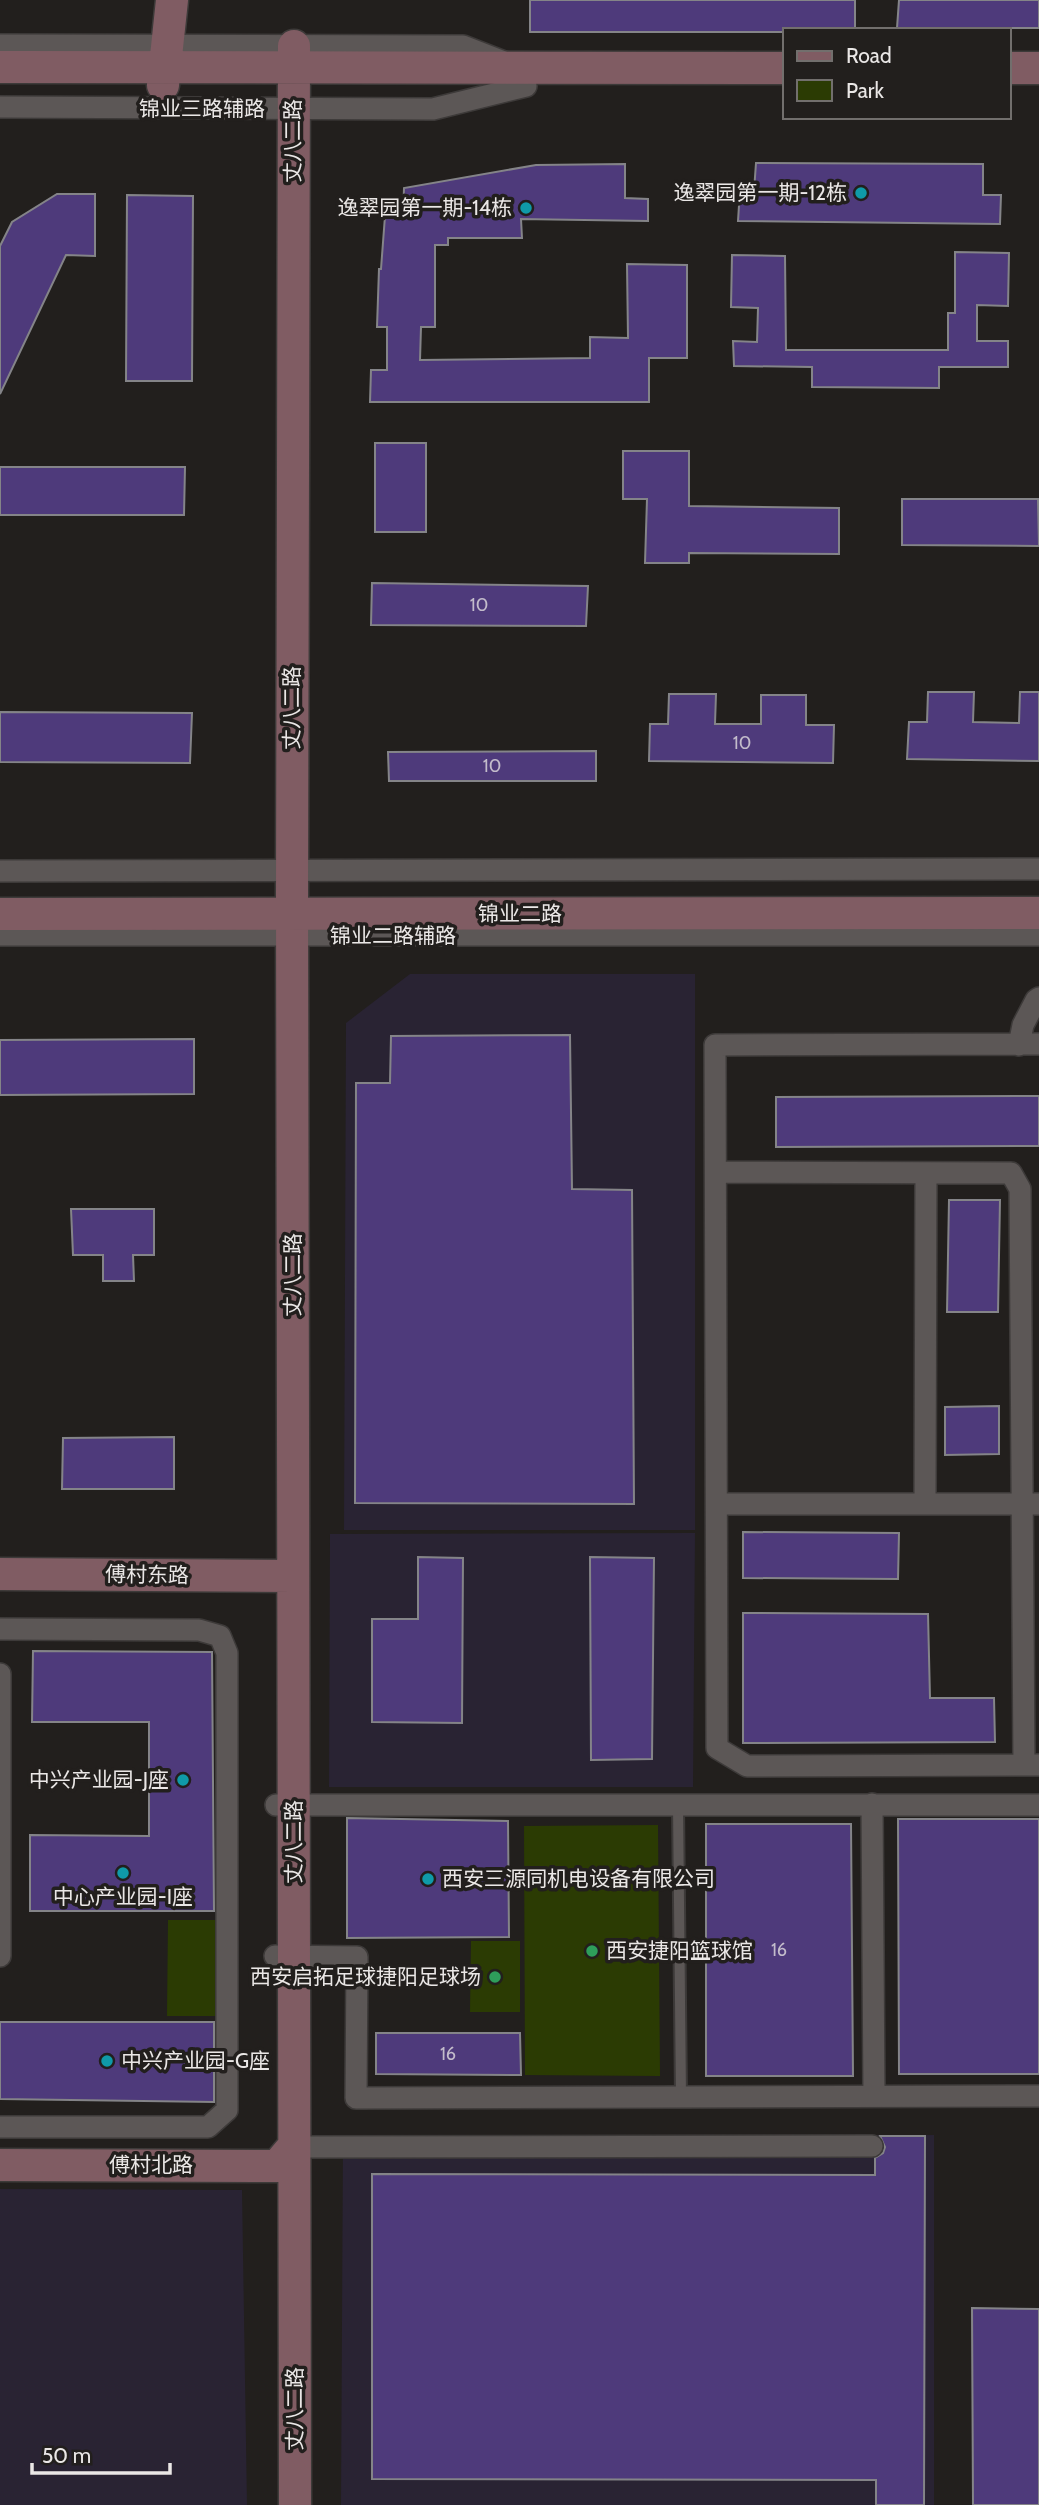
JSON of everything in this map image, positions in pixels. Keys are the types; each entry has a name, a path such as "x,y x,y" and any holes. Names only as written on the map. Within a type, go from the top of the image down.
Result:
{"street":[{"path":"165,66 172,0"},
{"path":"0,45 165,66 285,77 523,77 783,68"},
{"path":"0,67 165,66"},
{"path":"0,87 165,66"},
{"path":"1011,68 1039,68"},
{"name":"锦业三路辅路","path":"0,107 285,77"},
{"name":"丈八二路","path":"276,2505 285,2156 285,77"},
{"path":"523,77 783,86"},
{"path":"1011,86 1039,86"},
{"name":"锦业二路辅路","path":"0,935 284,904 1039,869"},
{"name":"锦业二路辅路","path":"0,871 284,904 1039,935"},
{"name":"锦业二路","path":"0,914 284,904 1039,893"},
{"name":"锦业二路","path":"0,894 284,904 1039,913"},
{"path":"716,1172 1011,1173 1020,1189 1030,1504 1031,1765 747,1766 717,1748 715,1045 1029,1044 1023,1025 1039,998"},
{"path":"925,1504 926,1173"},
{"path":"717,1504 1030,1504"},
{"name":"傅村东路","path":"0,1574 284,1576"},
{"path":"0,1629 200,1630 220,1636 227,1653 227,2110 208,2127 0,2127"},
{"path":"0,1674 0,1956"},
{"path":"872,1804 874,2096"},
{"path":"285,1805 1039,1805"},
{"path":"285,1956 357,1958 356,2098 1039,2096"},
{"path":"285,2156 872,2146"},
{"name":"丈八二路","path":"285,2156 295,2505"},
{"name":"傅村北路","path":"0,2165 285,2156"}],"lane":[{"path":"678,1803 681,2098"}],"shaded area":[{"path":"410,974 695,974 695,1530 344,1530 346,1023"},
{"path":"695,1533 693,1787 329,1787 330,1534"},
{"path":"934,2135 934,2505 341,2505 343,2139"},
{"path":"0,2189 242,2190 247,2505 0,2505"}],"green space":[{"name":"西安捷阳篮球馆","path":"658,1825 660,2076 525,2075 524,1826"},
{"path":"168,1920 217,1920 217,2016 167,2016"},
{"name":"西安启拓足球捷阳足球场","path":"471,1941 520,1941 520,2012 470,2012"}],"building":[{"path":"530,0 855,0 855,28 783,28 783,32 530,32"},
{"path":"899,0 1039,0 1039,28 897,28"},
{"name":"逸翠园第一期-12栋","path":"756,163 983,164 983,195 1001,195 1000,224 738,221 740,190 754,191"},
{"path":"625,164 625,198 648,199 648,221 521,219 522,238 448,238 448,245 435,245 435,327 421,327 420,360 590,358 590,337 628,338 627,264 687,265 687,358 649,358 649,402 370,402 371,370 387,370 387,327 377,327 379,269 385,216 403,217 404,188 536,165"},
{"path":"57,194 95,194 95,256 66,255 0,394 0,246 12,222"},
{"path":"127,195 193,196 192,381 126,381"},
{"path":"955,252 1009,253 1008,306 977,305 977,341 1008,341 1008,367 939,367 939,388 812,387 812,367 734,366 733,341 757,342 758,308 731,307 732,255 785,256 786,350 948,350 948,313 955,313"},
{"path":"375,443 426,443 426,532 375,532"},
{"path":"623,451 689,451 689,506 839,508 839,554 689,553 689,563 645,563 647,499 623,499"},
{"path":"0,467 185,467 184,515 0,515"},
{"path":"902,499 1038,499 1039,546 902,545"},
{"path":"372,583 588,586 586,626 371,625"},
{"path":"928,692 974,692 973,722 1019,723 1020,692 1039,692 1039,761 907,759 909,722 927,722"},
{"path":"669,694 716,694 715,724 761,724 761,695 806,695 806,725 834,725 833,763 649,761 650,724 668,724"},
{"path":"0,712 192,713 190,763 0,762"},
{"path":"596,751 596,781 389,781 388,752"},
{"path":"570,1035 572,1189 632,1190 634,1504 355,1503 356,1083 390,1083 391,1036"},
{"path":"194,1039 194,1094 0,1095 0,1040"},
{"path":"1039,1096 1039,1146 776,1147 776,1097"},
{"path":"949,1200 1000,1200 998,1312 947,1312"},
{"path":"71,1209 154,1209 154,1255 133,1255 134,1281 103,1281 103,1255 73,1255"},
{"path":"999,1406 999,1454 945,1455 945,1407"},
{"path":"174,1437 174,1489 62,1489 63,1438"},
{"path":"743,1532 899,1533 898,1579 743,1578"},
{"path":"418,1557 463,1558 462,1723 372,1722 372,1619 418,1619"},
{"path":"590,1557 654,1558 652,1759 591,1760"},
{"path":"743,1613 928,1614 930,1698 994,1698 995,1742 743,1743"},
{"path":"33,1651 212,1652 214,1911 30,1911 30,1835 149,1836 149,1722 32,1722"},
{"name":"西安三源同机电设备有限公司","path":"347,1818 508,1821 509,1937 347,1938"},
{"path":"898,1819 1039,1819 1039,2074 899,2074"},
{"path":"706,1824 851,1824 853,2076 706,2076"},
{"name":"中兴产业园-G座","path":"0,2022 214,2022 214,2102 0,2099"},
{"path":"376,2033 520,2033 521,2075 376,2074"},
{"path":"880,2136 925,2136 924,2505 876,2505 876,2480 372,2479 372,2174 875,2175 875,2158 883,2153 885,2147"},
{"path":"972,2308 1039,2309 1039,2505 973,2505"}],"place":[{"name":"逸翠园第一期-12栋","path":"861,193"},
{"name":"逸翠园第一期-14栋","path":"526,208"},
{"name":"中兴产业园-J座","path":"183,1780"},
{"name":"中心产业园-I座","path":"123,1873"},
{"name":"西安三源同机电设备有限公司","path":"428,1879"},
{"name":"西安捷阳篮球馆","path":"592,1951"},
{"name":"西安启拓足球捷阳足球场","path":"495,1977"},
{"name":"中兴产业园-G座","path":"107,2061"}]}
